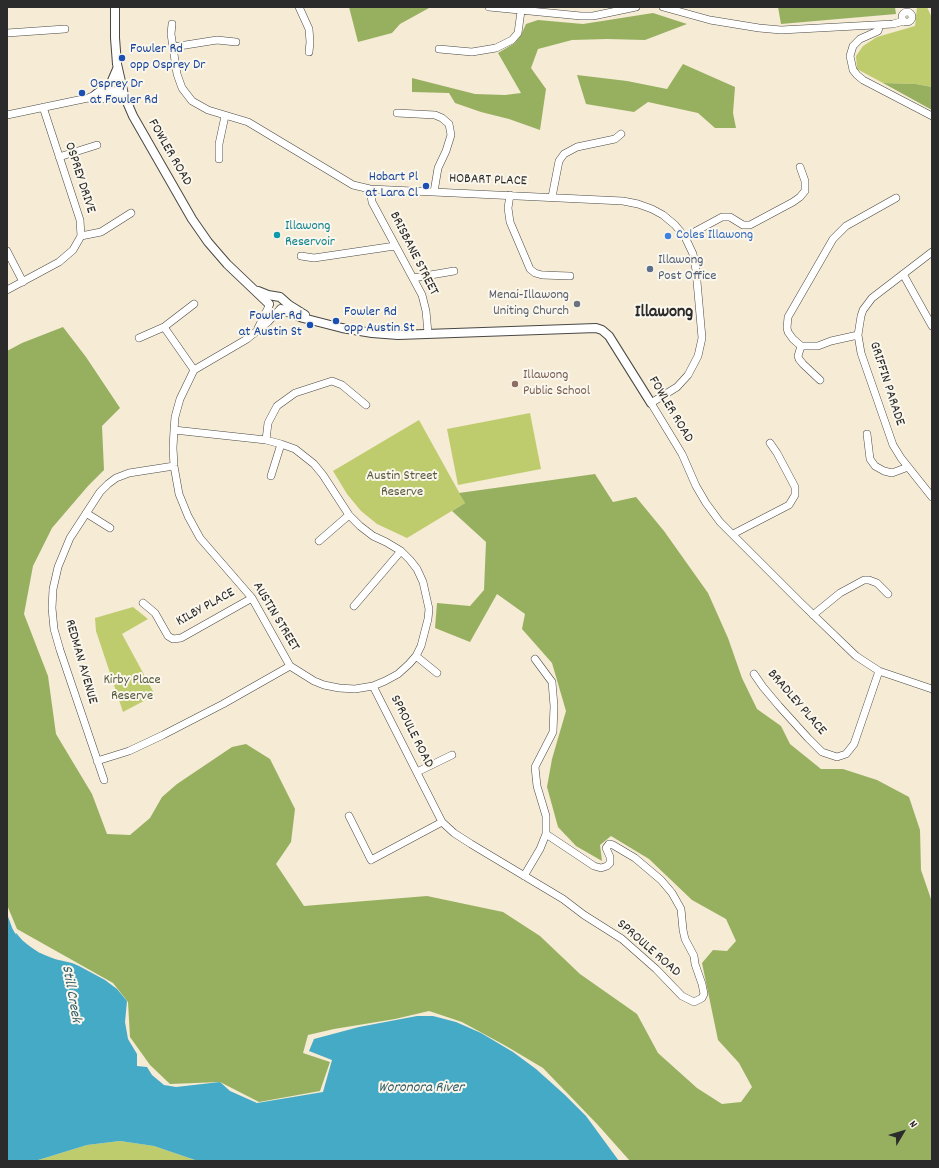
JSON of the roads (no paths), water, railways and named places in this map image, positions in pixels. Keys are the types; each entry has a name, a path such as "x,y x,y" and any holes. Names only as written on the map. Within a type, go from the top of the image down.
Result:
{"street":[{"name":"FOWLER ROAD","path":"116,7 115,38 117,64 124,92 133,116 200,231 227,264 269,305"},
{"path":"299,7 309,29 309,52"},
{"path":"489,7 587,16 636,7"},
{"path":"663,7 710,20 771,29 805,30 893,24 904,21 908,22 911,19 911,14 908,10"},
{"path":"439,49 472,52 496,48 512,40 518,33 521,11"},
{"name":"HOBART PLACE","path":"172,24 171,34 177,74 185,92 192,100 203,108 248,122 347,182 357,186 434,192 623,201 645,206 669,220 685,237 691,247 695,262 702,338 695,364 684,379 672,390 651,403"},
{"path":"880,25 878,31 860,39 853,46 850,56 853,70 857,76 867,82 932,116"},
{"path":"7,33 65,28"},
{"path":"173,47 217,40 236,42"},
{"path":"91,96 111,83 117,64"},
{"path":"7,115 91,96 124,92"},
{"name":"OSPREY DRIVE","path":"7,290 59,262 73,250 81,236 80,220 43,107"},
{"path":"397,112 435,115 442,118 449,124 451,135 446,151 438,168 434,192"},
{"path":"219,160 219,144 225,116"},
{"path":"552,197 558,161 564,154 577,148 615,139 621,134"},
{"path":"59,157 97,145"},
{"path":"685,237 722,217 730,217 743,225 750,225 793,202 805,191 805,180 800,167"},
{"name":"BRISBANE STREET","path":"370,188 372,202 413,278 425,305 428,334"},
{"path":"510,195 508,208 510,222 530,269 537,274 542,275 570,276"},
{"path":"858,335 831,341 818,346 802,346 792,339 788,332 788,317 833,239 846,226 896,198"},
{"path":"81,236 101,232 131,213"},
{"path":"301,256 314,258 395,246"},
{"path":"7,251 23,282"},
{"name":"GRIFFIN PARADE","path":"932,252 879,292 867,303 860,316 858,335 861,353 893,445 908,467 932,497"},
{"path":"413,278 454,271"},
{"path":"903,274 932,326"},
{"name":"FOWLER ROAD","path":"254,289 266,295 275,296"},
{"path":"164,327 194,370 247,340 268,322 280,310 283,306 283,299 275,296 270,299 269,305 256,332"},
{"name":"FOWLER ROAD","path":"283,299 292,308 311,319"},
{"path":"139,338 164,327 194,304"},
{"path":"269,305 273,310 280,310"},
{"name":"FOWLER ROAD","path":"280,310 303,318 372,333 405,335 589,327 605,332 611,339 676,444 696,486 720,522 856,656 879,670 932,689"},
{"path":"802,346 798,356 799,359 820,380"},
{"name":"AUSTIN STREET","path":"174,430 266,440 295,449 314,464 349,515 360,526 373,536 401,551 410,560 417,569 423,582 429,609 425,634 416,656 398,674 373,686 355,689 339,688 314,680 290,666 252,598 200,538 188,516 179,494 174,466 174,430 175,417 180,398 194,370"},
{"path":"266,440 268,423 277,406 295,393 332,381 342,385 366,405"},
{"path":"867,434 868,453 875,466 892,473 908,467"},
{"path":"733,534 789,505 795,495 795,487 770,443"},
{"path":"271,476 281,444"},
{"name":"REDMAN AVENUE","path":"104,780 54,629 52,608 53,589 58,567 70,538 100,492 116,478 129,473 174,466"},
{"path":"86,513 110,528"},
{"path":"319,541 349,515"},
{"path":"354,606 401,551"},
{"path":"813,615 840,593 864,580 877,583 888,594"},
{"name":"KILBY PLACE","path":"143,603 155,613 168,636 174,639 181,638 252,598"},
{"path":"416,656 438,673"},
{"path":"524,876 540,849 546,834 546,816 537,786 535,767 553,732 554,706 552,682 536,659"},
{"path":"97,761 129,751 162,735 223,704 290,666"},
{"name":"BRADLEY PLACE","path":"754,674 778,706 822,752 837,756 846,754 854,744 879,670"},
{"name":"SPROULE ROAD","path":"373,686 442,822 460,836 563,899 584,915 622,939 656,969 682,996 694,1002 702,998 704,994 702,984 695,964 694,956 685,939 681,909 672,893 648,868 613,844 609,844 606,848 610,857 610,863 601,868 594,866 546,834"},
{"path":"417,772 452,755"},
{"path":"349,816 371,860 442,822"}],"water":[{"name":"Woronora River","path":"7,916 16,935 34,950 50,958 79,966 105,980 117,989 127,1001 125,1022 128,1039 137,1054 137,1066 147,1067 152,1075 164,1085 176,1087 220,1082 230,1091 257,1103 323,1092 332,1060 309,1051 314,1039 359,1027 417,1016 433,1016 456,1022 481,1033 513,1052 536,1069 586,1116 619,1161 198,1161 154,1146 120,1141 87,1145 35,1161 7,1161"}],"waterway":[{"name":"Still Creek","path":"7,916 11,927"},
{"name":"Still Creek","path":"16,934 21,940"},
{"name":"Still Creek","path":"25,944 37,952"},
{"name":"Still Creek","path":"40,954 55,960"}],"place":[{"name":"Fowler Rd opp Osprey Dr","path":"122,58"},
{"name":"Osprey Dr at Fowler Rd","path":"82,93"},
{"name":"Hobart Pl at Lara Cl","path":"426,186"},
{"name":"Illawong Reservoir","path":"277,235"},
{"name":"Coles Illawong","path":"668,236"},
{"name":"Illawong Post Office","path":"650,269"},
{"name":"Menai-Illawong Uniting Church","path":"577,304"},
{"name":"Fowler Rd opp Austin St","path":"336,321"},
{"name":"Fowler Rd at Austin St","path":"310,325"},
{"name":"Illawong Public School","path":"515,384"}],"district":[{"name":"Illawong","path":"664,314"}],"park label":[{"name":"Austin Street Reserve","path":"402,486"},
{"name":"Kirby Place Reserve","path":"132,690"}]}
